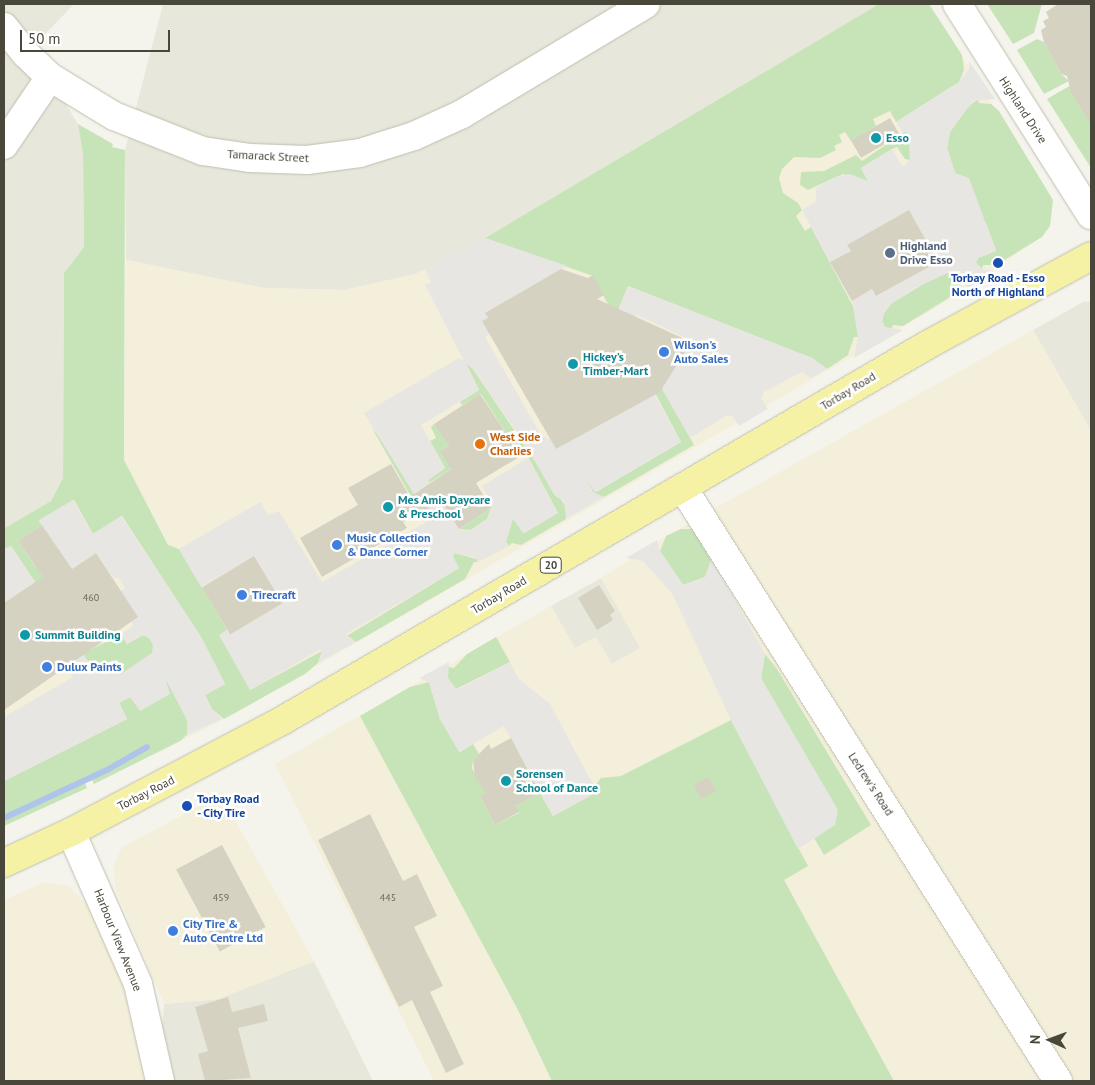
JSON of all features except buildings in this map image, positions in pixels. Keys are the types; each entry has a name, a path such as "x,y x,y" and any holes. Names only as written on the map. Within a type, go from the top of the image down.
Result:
{"main road":[{"name":"Torbay Road","path":"4,863 71,832 327,695 969,320 1091,256"}],"street":[{"name":"Tamarack Street","path":"4,27 26,54 50,77 109,114 204,151 250,158 307,160 360,153 414,136 454,118 646,4"},
{"name":"Highland Drive","path":"957,4 1091,215"},
{"path":"4,145 50,77"},
{"name":"Ledrew's Road","path":"683,488 1058,1081"},
{"name":"Harbour View Avenue","path":"71,832 138,984 160,1081"}],"shaded area":[{"path":"4,4 74,4 26,54 50,77 79,126 83,154 84,247 64,273 63,478 51,501 4,530"},
{"path":"163,4 879,4 485,238 416,274 344,290 264,288 126,260 125,150"},
{"path":"879,4 929,4 1053,200 1050,226 1042,237 934,309 228,717 158,753 4,803 4,530 72,489 168,545 124,460 126,260 264,288 344,290 416,274 485,238"},
{"path":"969,61 995,99 973,101 950,132 947,148 955,173 969,178 996,251 978,258 976,263 982,269 994,271 968,288 963,277 950,272 915,288 892,303 884,313 882,321 885,327 903,330 854,358 858,337 852,301 872,289 877,296 938,261 909,210 848,245 851,251 830,262 802,210 816,201 816,188 835,177 850,174 868,181 861,168 892,149 902,166 905,165 910,159 909,136 907,131 903,133 896,122 959,82 969,69"},
{"path":"485,238 567,266 485,313 488,318 482,321 490,334 485,337 541,435 551,440 556,449 654,394 681,442 595,492 585,479 591,491 604,497 566,519 564,501 555,496 525,444 473,369 466,363 479,390 421,425 445,468 428,480 459,529 469,531 487,519 491,508 492,502 482,486 528,458 558,513 523,533 513,519 506,542 509,546 478,562 475,557 454,553 453,557 459,568 346,634 356,642 318,663 322,651 319,650 250,690 219,635 227,630 229,634 282,603 254,556 201,587 179,549 260,502 268,515 279,511 322,582 430,520 364,413 459,358 464,361 425,285 431,282 425,269"},
{"path":"628,286 812,358 827,369 811,378 802,372 764,392 761,398 768,409 739,426 732,416 726,416 690,438 662,389 690,340 637,315 629,328 619,308"},
{"path":"1091,301 1091,431 1033,330 1083,302"},
{"path":"1033,330 1091,431 1091,1081 434,1081 275,764 551,606 575,648 596,637 612,664 640,648 601,578 666,536"},
{"path":"73,500 93,534 121,516 201,637 225,684 205,695 212,709 222,719 187,735 187,720 165,678 170,694 140,711 130,697 119,703 127,719 4,781 4,717 73,677 20,593 4,603 4,549 11,546 93,669 113,660 121,674 152,653 153,644 147,636 139,636 127,644 121,634 133,626 121,591 125,588 118,577 114,579 96,553 71,569 64,560 41,575 43,568 35,567 59,550 39,520"},
{"path":"657,540 660,551 683,585 705,577 712,558 765,654 761,678 838,810 835,825 798,849 731,720 672,593 643,561 626,558"},
{"path":"601,578 641,648 612,664 575,649 551,606"},
{"path":"449,662 448,678 457,690 510,662 519,679 550,704 597,792 553,816 504,726 459,752 440,719 429,682 419,678"},
{"path":"221,795 314,961 218,999 164,1004 115,888 114,865 122,847"},
{"path":"44,882 69,886 84,902 89,898 110,945 130,1006 149,1081 4,1081 4,900"},
{"path":"314,961 373,1081 172,1081 161,1042 164,1004 218,999"}],"green space":[{"path":"879,4 929,4 962,55 964,70 959,82 896,122 890,111 873,119 876,126 851,141 845,132 839,135 842,142 834,146 836,150 820,158 794,157 782,169 779,178 783,193 798,203 802,210 796,216 805,231 811,227 855,310 858,337 854,337 848,355 827,369 812,358 628,286 619,308 694,445 604,497 595,495 585,479 596,492 681,442 593,276 485,238"},
{"path":"987,4 1042,4 1034,33 1013,44"},
{"path":"1037,39 1044,42 1061,74 1069,81 1044,94 1017,50"},
{"path":"1071,85 1091,124 1091,168 1047,99"},
{"path":"978,99 979,103 991,104 999,111 1053,200 1050,226 1042,237 1001,262 999,260 995,263 996,265 983,265 982,269 976,263 978,258 996,251 986,223 983,224 963,177 955,173 947,148 950,132 965,109"},
{"path":"78,124 113,144 112,147 125,150 124,460 168,545 179,549 227,630 220,635 250,690 322,651 318,663 305,674 224,719 212,709 205,695 225,684 201,637 122,516 93,534 74,500 39,521 42,525 18,541 35,566 43,567 41,575 64,560 90,650 121,634 127,644 143,635 151,639 154,648 150,658 121,675 93,669 11,546 4,549 5,528 51,501 63,478 64,273 84,247 83,154"},
{"path":"906,131 909,136 910,160 905,159 897,147 861,168 868,181 843,174 808,190 800,185 801,172 824,171 856,155 862,161"},
{"path":"956,272 963,277 959,280 962,287 955,294 903,326 893,325 891,330 885,327 882,321 884,313 892,303 942,273"},
{"path":"465,362 473,369 566,507 566,519 521,545 512,543 509,546 506,542 512,520 516,520 524,533 558,513 527,455 521,456 481,394 462,405 460,402 479,390"},
{"path":"434,424 449,446 440,451 460,463 429,483 428,480 445,468 430,441 436,438 431,427"},
{"path":"372,428 381,439 428,516 423,518"},
{"path":"491,508 487,519 471,530 459,529"},
{"path":"681,529 694,529 712,558 705,577 683,585 660,551 666,536"},
{"path":"454,553 477,559 478,562 474,562 465,579 356,642 345,637 459,568 453,557"},
{"path":"496,637 510,662 454,690 448,678 448,667 454,668 467,654"},
{"path":"765,654 777,669 871,825 824,855 814,838 834,825 761,678"},
{"path":"163,679 168,680 187,720 187,735 180,741 94,784 92,780 85,783 87,788 4,826 4,781 127,719 119,703 130,697 170,694"},
{"path":"429,682 440,719 460,752 473,744 479,754 473,760 472,768 480,784 490,791 480,796 495,825 519,813 516,806 540,793 553,816 597,792 594,787 601,778 621,776 731,720 808,866 784,880 894,1081 552,1081 518,1010 360,716 410,687"}],"waterway":[{"path":"4,818 107,770 147,747"}],"place":[{"name":"Esso","path":"876,138"},
{"name":"Highland Drive Esso","path":"890,253"},
{"name":"Torbay Road - Esso North of Highland","path":"998,263"},
{"name":"Wilson's Auto Sales","path":"664,352"},
{"name":"Hickey's Timber-Mart","path":"573,364"},
{"name":"West Side Charlies","path":"480,444"},
{"name":"Mes Amis Daycare & Preschool","path":"388,507"},
{"name":"Music Collection & Dance Corner","path":"337,545"},
{"name":"Tirecraft","path":"242,595"},
{"name":"Summit Building","path":"25,635"},
{"name":"Dulux Paints","path":"47,667"},
{"name":"Sorensen School of Dance","path":"506,781"},
{"name":"Torbay Road - City Tire","path":"187,806"},
{"name":"City Tire & Auto Centre Ltd","path":"173,931"}]}
